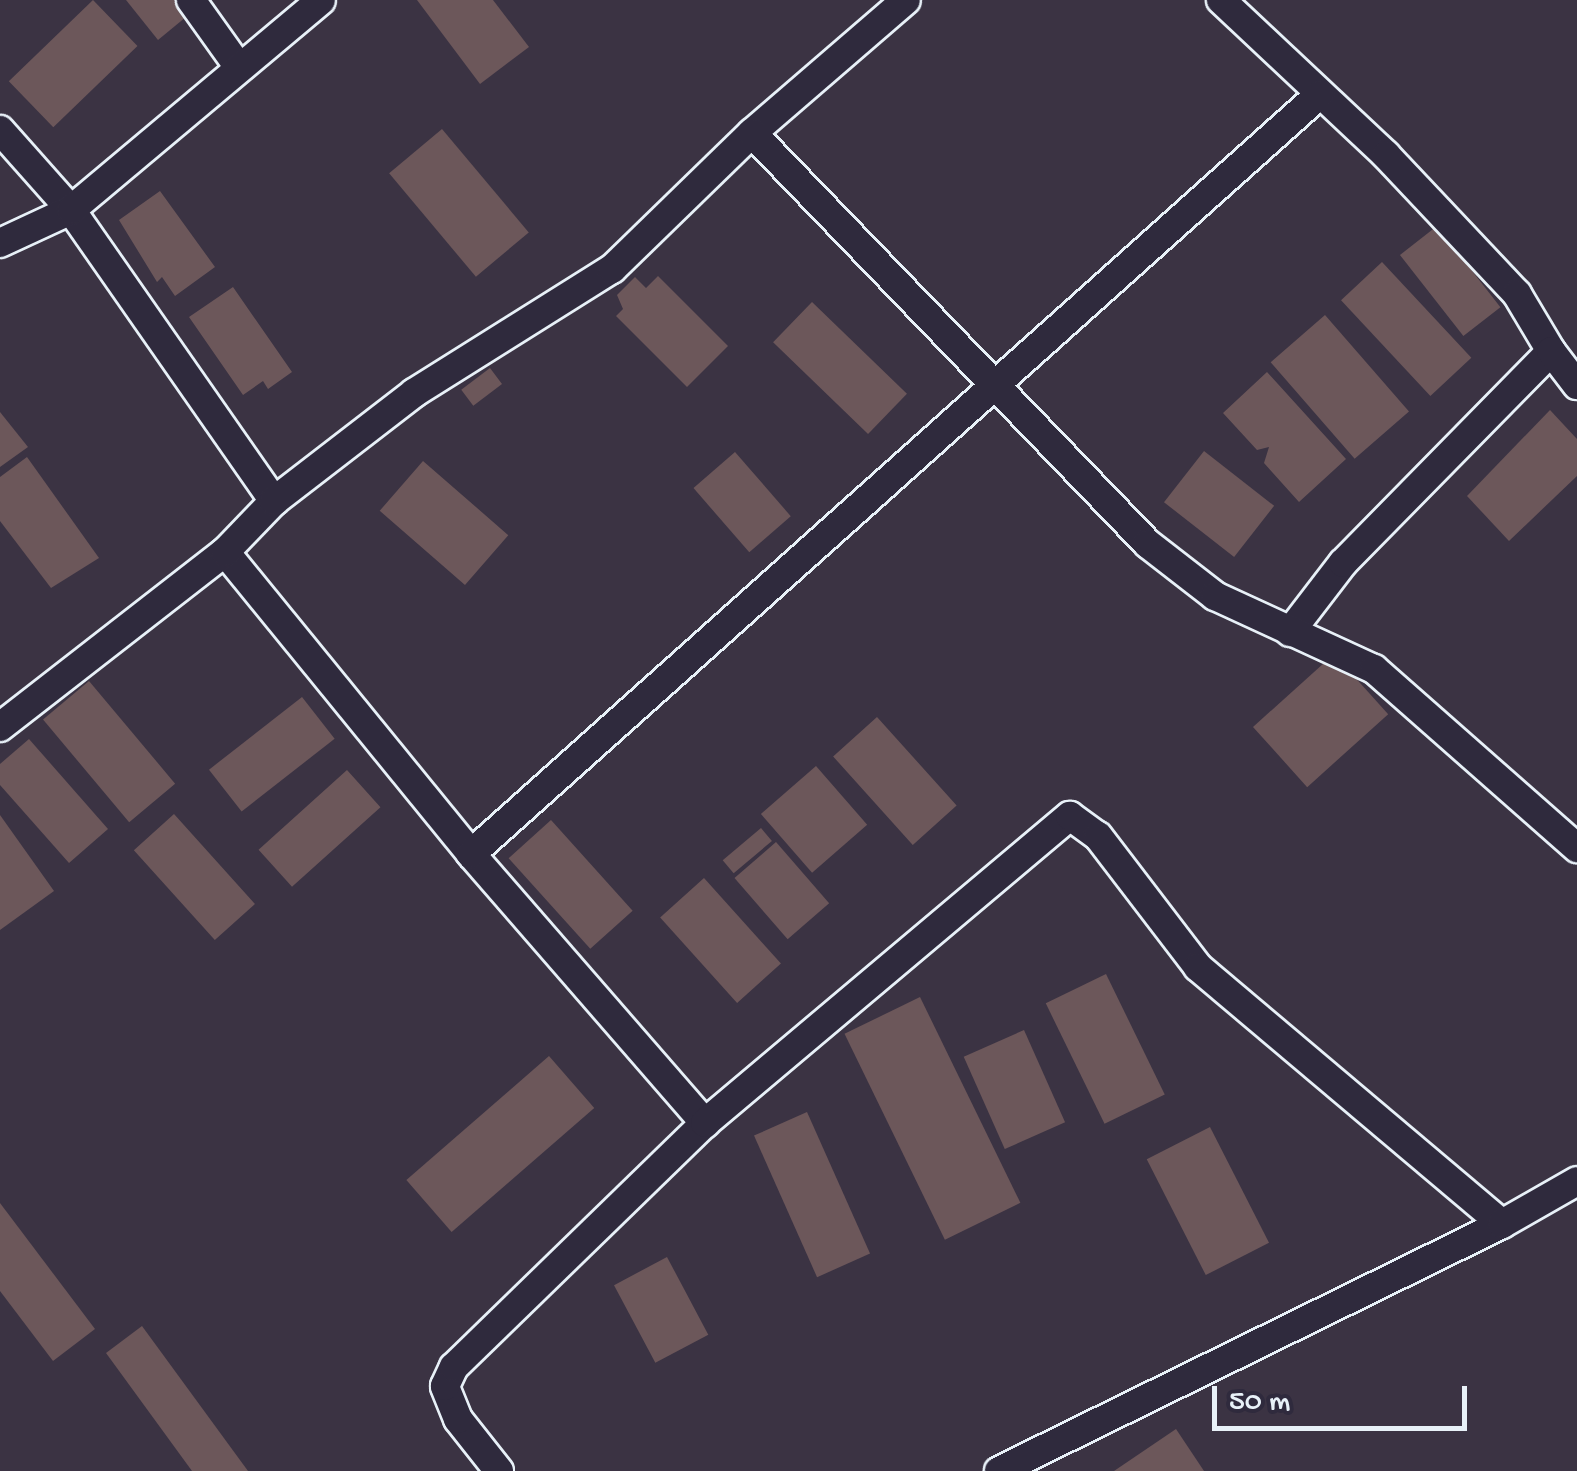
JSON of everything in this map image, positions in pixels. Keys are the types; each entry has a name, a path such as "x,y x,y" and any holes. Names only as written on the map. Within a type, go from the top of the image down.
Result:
{"street":[{"path":"191,0 238,66"},
{"path":"0,243 70,210 321,0"},
{"path":"0,727 224,552 274,502 414,392 612,269 752,133 906,0"},
{"path":"1221,0 1518,294 1551,351 1577,385"},
{"path":"471,854 1000,386 1320,94"},
{"path":"0,130 70,210 274,502"},
{"path":"752,133 1000,386 1148,544 1215,596 1374,669 1577,848"},
{"path":"1290,632 1343,563 1551,351"},
{"path":"224,552 471,854 705,1123"},
{"path":"498,1471 458,1419 445,1386 454,1368 705,1123 1070,816 1098,836 1198,967 1502,1224"},
{"path":"999,1471 1502,1224 1577,1181"}],"building":[{"path":"93,0 137,46 53,127 9,81"},
{"path":"126,0 183,0 192,12 158,40"},
{"path":"417,0 493,0 529,47 480,84"},
{"path":"442,129 529,232 476,277 389,173"},
{"path":"160,191 215,267 175,296 162,277 157,282 119,220"},
{"path":"1437,226 1500,307 1463,336 1400,255"},
{"path":"1382,262 1471,358 1430,396 1341,300"},
{"path":"658,276 728,346 687,387 616,316 623,309 617,295 635,277 646,288"},
{"path":"233,287 292,372 268,389 263,381 243,395 189,317"},
{"path":"812,302 907,394 868,434 773,342"},
{"path":"1325,315 1409,412 1355,459 1271,362"},
{"path":"490,368 502,384 473,406 461,390"},
{"path":"1267,372 1346,459 1299,502 1264,463 1269,447 1257,450 1223,413"},
{"path":"1550,410 1577,439 1577,476 1509,541 1467,496"},
{"path":"0,412 28,447 0,467"},
{"path":"1204,451 1274,506 1234,557 1164,502"},
{"path":"735,452 791,516 749,552 693,488"},
{"path":"27,457 99,558 51,588 0,521 0,477"},
{"path":"423,461 508,535 465,585 380,511"},
{"path":"1334,654 1388,714 1307,787 1253,727"},
{"path":"89,681 175,784 129,822 43,720"},
{"path":"302,697 335,739 242,811 209,770"},
{"path":"877,717 957,805 913,845 833,756"},
{"path":"29,739 108,829 69,863 0,785 0,764"},
{"path":"816,766 867,825 812,873 761,814"},
{"path":"347,770 380,807 292,887 259,850"},
{"path":"174,814 255,904 215,940 134,850"},
{"path":"0,815 54,891 0,930"},
{"path":"551,820 633,911 590,949 509,858"},
{"path":"761,828 772,841 734,873 723,860"},
{"path":"776,842 829,903 788,939 734,878"},
{"path":"704,878 781,963 737,1003 660,917"},
{"path":"1106,974 1165,1094 1105,1124 1046,1003"},
{"path":"920,997 1020,1203 945,1240 845,1034"},
{"path":"1024,1030 1065,1122 1005,1149 964,1057"},
{"path":"549,1056 594,1108 452,1232 406,1180"},
{"path":"807,1112 870,1254 817,1277 754,1136"},
{"path":"1210,1127 1269,1243 1206,1275 1147,1159"},
{"path":"0,1203 95,1329 53,1361 0,1291"},
{"path":"667,1257 708,1335 655,1363 614,1285"},
{"path":"142,1326 248,1471 192,1471 106,1353"},
{"path":"1176,1429 1204,1471 1114,1471"}]}
